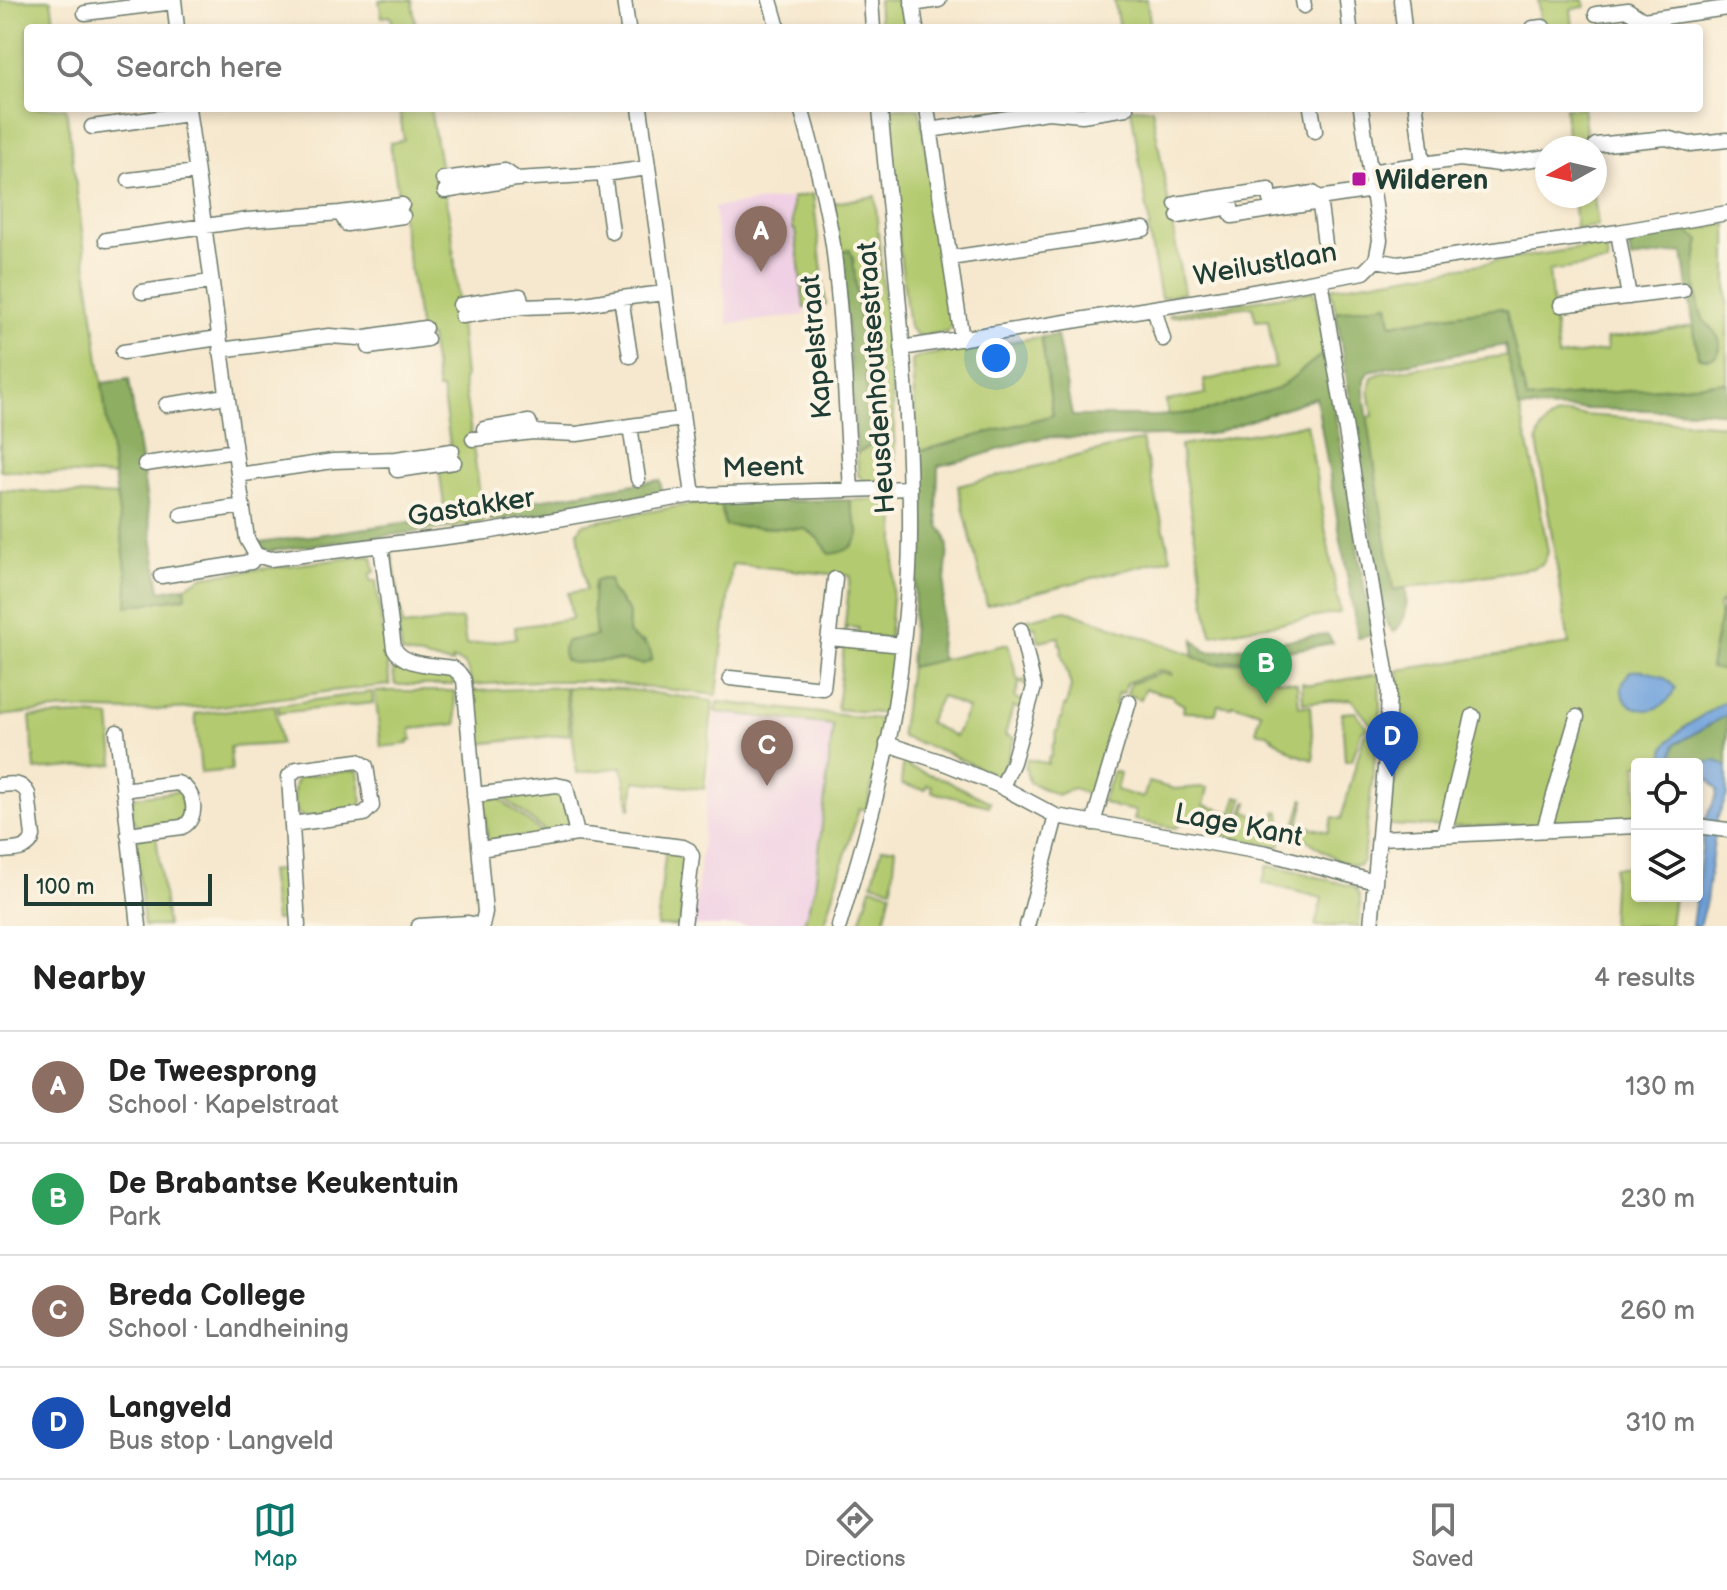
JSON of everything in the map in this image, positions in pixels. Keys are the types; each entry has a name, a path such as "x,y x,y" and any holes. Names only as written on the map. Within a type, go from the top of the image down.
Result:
{"street":[{"path":"624,0 627,24"},
{"path":"770,0 777,24"},
{"path":"871,0 873,24"},
{"path":"915,24 912,2 939,0"},
{"path":"1347,0 1350,24"},
{"path":"1401,0 1404,24"},
{"path":"85,13 174,1 177,24"},
{"path":"1596,14 1628,10 1643,20 1727,8"},
{"path":"92,127 182,112"},
{"path":"188,112 247,539 256,555"},
{"name":"Meent","path":"641,112 693,495 910,488"},
{"name":"Kapelstraat","path":"802,112 832,243 842,341 851,490"},
{"name":"Heusdenhoutsestraat","path":"839,926 873,810 887,744 903,645 910,536 902,348 880,112"},
{"path":"928,112 962,339"},
{"path":"930,130 1048,112 1082,115 1101,112"},
{"path":"1312,112 1315,131"},
{"path":"1362,112 1380,240 1376,260"},
{"path":"1416,112 1423,164"},
{"path":"1607,144 1666,138 1690,144 1727,140"},
{"path":"1370,172 1460,159 1499,164 1535,159"},
{"path":"444,185 648,168"},
{"path":"129,180 196,172"},
{"path":"604,174 612,232"},
{"path":"1230,202 1232,216 1373,190"},
{"path":"1177,210 1269,195 1313,193 1319,198 1326,252"},
{"path":"106,240 248,220 403,210"},
{"name":"Weilustlaan","path":"902,348 1321,280 1364,272 1376,260 1398,264 1727,213"},
{"path":"950,258 1144,229"},
{"path":"1618,232 1629,297"},
{"path":"1321,280 1389,689 1371,926"},
{"path":"142,292 210,282"},
{"path":"1561,305 1683,290"},
{"path":"461,310 579,305 665,293"},
{"path":"621,298 630,356"},
{"path":"1154,308 1163,339"},
{"path":"123,352 329,336 426,333"},
{"path":"166,405 227,396"},
{"path":"472,435 533,432 577,434 682,419"},
{"path":"630,426 638,479"},
{"path":"145,464 235,451"},
{"name":"Gastakker","path":"238,475 333,461 453,457"},
{"name":"Gastakker","path":"161,576 251,562 256,555 270,559 486,532 693,495"},
{"path":"181,515 243,506"},
{"path":"381,546 397,655 404,660 453,668 464,680 485,912 482,926 468,923 419,926"},
{"path":"730,678 823,688 835,579"},
{"path":"1002,787 1013,762 1034,687 1021,630"},
{"path":"829,638 903,645"},
{"path":"1093,823 1129,702"},
{"path":"1444,834 1473,716"},
{"path":"1544,830 1577,717"},
{"path":"117,732 139,926"},
{"name":"Lage Kant","path":"887,744 1002,787 1056,816 1267,853 1375,882"},
{"path":"292,824 364,814 372,806 366,766 358,761 297,769 289,776 298,926"},
{"path":"123,790 177,783 187,787 190,793 192,819 188,824 128,834"},
{"path":"0,785 21,785 26,789 33,836 27,846 0,851"},
{"path":"474,795 556,785 566,787 577,834"},
{"path":"1027,926 1056,816"},
{"path":"1379,838 1631,826"},
{"path":"1703,827 1725,830"},
{"path":"480,849 577,834 683,847 692,856 684,926"}],"shaded area":[{"path":"792,198 805,315 728,324 714,207"},
{"path":"716,712 833,724 815,887 803,926 693,926"}],"green space":[{"path":"0,0 51,0 54,24 24,24 24,112 67,112 114,476 0,470"},
{"path":"379,0 412,0 415,24 392,24 391,16 382,17"},
{"path":"878,0 905,0 908,24 880,24"},
{"path":"1114,0 1147,0 1150,24 1118,24"},
{"path":"1538,0 1584,0 1585,7 1571,9 1573,24 1541,24"},
{"path":"400,112 431,112 452,233 463,379 484,522 447,528 438,461 452,458 442,390 438,390 430,337 421,338 390,143 404,140"},
{"path":"886,112 920,112 953,323 948,332 918,336 909,327"},
{"path":"1132,112 1153,112 1184,293 1161,298"},
{"path":"1565,112 1584,112 1586,136 1567,136"},
{"path":"813,194 826,305 804,308 792,198"},
{"path":"875,196 893,405 896,483 865,482 858,475 857,453 871,445 883,431 879,414 868,400 853,258 839,252 833,203"},
{"path":"1574,208 1596,208 1598,226 1576,229"},
{"path":"1727,224 1727,382 1526,400 1506,311 1478,311 1391,324 1388,304 1336,312 1330,288 1606,244 1608,263 1549,271 1558,357 1607,350 1606,339 1693,326 1698,356 1710,358 1716,356 1720,344 1704,321 1697,300 1696,269 1700,240 1686,231"},
{"path":"1686,231 1700,240 1696,268 1698,300 1703,318 1720,344 1718,353 1710,358 1698,356 1683,252 1631,259 1628,240"},
{"path":"850,250 868,400 879,414 883,431 871,445 857,453 839,252"},
{"path":"1314,291 1325,352 1278,389 1202,412 1168,415 1166,401 1206,394 1204,380 1275,367 1268,320 1256,321 1252,306 1170,317 1169,314"},
{"path":"1388,304 1391,324 1500,308 1506,311 1527,400 1727,382 1727,413 1519,408 1505,345 1369,371 1364,379 1364,393 1393,590 1406,588 1404,617 1394,632 1386,622 1336,312"},
{"path":"1057,335 1072,416 1157,416 1202,412 1278,389 1325,352 1372,635 1358,638 1316,397 1215,433 1047,437 938,466 937,513 948,547 939,650 942,660 910,667 919,524 917,452 1053,415 1041,337"},
{"path":"1041,337 1053,415 917,452 912,361 944,352"},
{"path":"1508,355 1532,462 1548,552 1546,558 1533,568 1393,590 1367,417 1373,416 1369,390 1372,377"},
{"path":"129,379 160,591 185,587 186,597 127,606 128,585 102,383"},
{"path":"1569,414 1727,425 1727,584 1724,600 1719,605 1710,667 1725,671 1727,664 1727,700 1673,737 1664,751 1665,758 1631,758 1631,818 1513,826 1389,825 1400,737 1398,670 1569,644 1537,441 1548,422 1557,416"},
{"path":"1307,424 1340,613 1211,635 1180,446"},
{"path":"1142,440 1171,558 987,605 958,486"},
{"path":"660,480 662,492 490,521 489,508"},
{"path":"0,490 117,496 128,585 127,606 186,597 185,587 204,576 372,557 375,572 370,573 370,581 376,581 390,685 214,707 131,711 66,709 0,716"},
{"path":"888,499 896,506 889,639 858,636 858,628 847,627 844,634 850,576 732,564 717,695 593,681 471,685 468,671 461,663 452,660 452,664 402,653 388,559 392,553 403,626 462,619 466,645 516,638 515,627 572,619 568,593 586,590 578,531 583,524 680,506 721,502 727,526 805,529 824,546 852,546 859,534 849,500","holes":["609,579 611,591 629,614 628,633 645,642 643,664 617,660 573,663 565,660 567,641 596,636 593,587 595,581"]},
{"path":"849,500 859,534 847,549 829,554 819,539 805,529 726,526 721,502"},
{"path":"446,517 447,528 269,551 259,543"},
{"path":"609,579 611,591 627,609 628,633 649,649 652,659 649,662 617,660 573,663 565,660 563,650 567,641 596,636 594,588 595,581"},
{"path":"1727,584 1727,664 1725,671 1710,668"},
{"path":"1066,610 1222,665 1271,656 1275,679 1297,683 1299,706 1310,706 1314,760 1295,754 1267,734 1256,731 1261,712 1232,704 1231,707 1218,705 1216,713 1183,712 1184,705 1173,696 1145,689 1141,699 1127,695 1130,684 1161,673 1172,675 1161,670 1126,683 1123,694 1118,693 1115,704 1124,707 1096,798 1073,788 1057,795 1029,782 1025,766 1027,759 1049,764 1071,686 1059,637 1039,641 1035,626 1026,627 1024,620"},
{"path":"1327,634 1333,643 1214,664 1193,657 1194,639 1205,651 1211,652"},
{"path":"1008,644 1018,681 1027,680 1029,685 1019,683 1015,698 1024,701 1022,709 1013,707 1005,735 1014,738 999,777 945,752 902,737 910,667","holes":["941,696 968,709 955,736 928,723"]},
{"path":"844,646 896,652 887,714 837,709"},
{"path":"390,651 395,660 404,665 452,674 453,685 395,685"},
{"path":"1379,674 1381,735 1351,699 1303,703 1302,683 1311,685"},
{"path":"565,687 570,734 478,744 473,691"},
{"path":"567,687 624,689 713,701 704,789 635,781 630,808 622,767 577,773"},
{"path":"454,691 457,724 411,729 412,740 408,740 409,744 381,747 375,692"},
{"path":"372,692 373,703 279,713 278,705"},
{"path":"718,702 886,720 867,809 859,809 824,926 803,926 815,887 833,725 716,712"},
{"path":"275,705 280,744 230,747 232,770 201,773 195,714"},
{"path":"1355,712 1367,727 1361,732 1352,761 1345,761 1342,713"},
{"path":"1727,715 1727,767 1719,763 1703,766 1703,758 1672,758 1675,745"},
{"path":"30,717 110,717 114,764 35,770"},
{"path":"1369,730 1377,740 1363,860 1360,865 1352,865 1336,859 1296,832 1295,825 1303,799 1299,824 1328,832 1333,817 1341,819 1364,735"},
{"path":"904,755 910,757 908,767 945,780 990,802 989,806 932,792 932,786 927,785 925,790 901,784"},
{"path":"358,770 360,807 354,811 305,817 299,815 294,797 297,779"},
{"path":"1113,771 1120,773 1116,790 1143,798 1149,782 1174,789 1208,788 1204,805 1232,813 1237,796 1243,798 1237,817 1214,825 1189,820 1175,828 1134,820 1136,811 1102,801"},
{"path":"181,791 184,816 178,822 138,826 131,808 135,797"},
{"path":"559,791 563,795 570,824 568,828 550,835 503,797"},
{"path":"499,798 546,836 488,844 484,801"},
{"path":"1246,802 1246,812 1274,820 1277,811 1280,812 1280,847 1222,836 1223,826 1240,820"},
{"path":"156,834 167,926 144,926 136,841"},
{"path":"666,848 681,851 686,856 680,926 657,926"},
{"path":"882,848 896,848 892,888 872,883"},
{"path":"1267,866 1354,887 1360,900 1359,926 1315,926 1322,898 1263,883"},
{"path":"1614,867 1631,867 1631,902 1673,902 1670,926 1611,926"},
{"path":"287,869 289,919 275,920 269,871"},
{"path":"871,887 891,892 883,926 859,926"}],"water":[{"path":"1642,670 1665,678 1675,688 1667,701 1657,708 1635,708 1622,693 1623,683 1631,671"},
{"path":"1727,700 1727,715 1675,744 1672,758 1665,758 1667,744 1691,722"},
{"path":"1715,761 1727,767 1727,796 1717,819 1706,901 1699,926 1692,926 1695,902 1703,902 1703,841 1706,818 1717,790 1708,779 1703,779 1703,765"}],"place":[{"name":"Wilderen","path":"1359,179"},
{"name":"De Tweesprong","path":"761,272"},
{"name":"De Brabantse Keukentuin","path":"1266,704"},
{"name":"Langveld","path":"1392,777"},
{"name":"Breda College","path":"767,786"}]}
